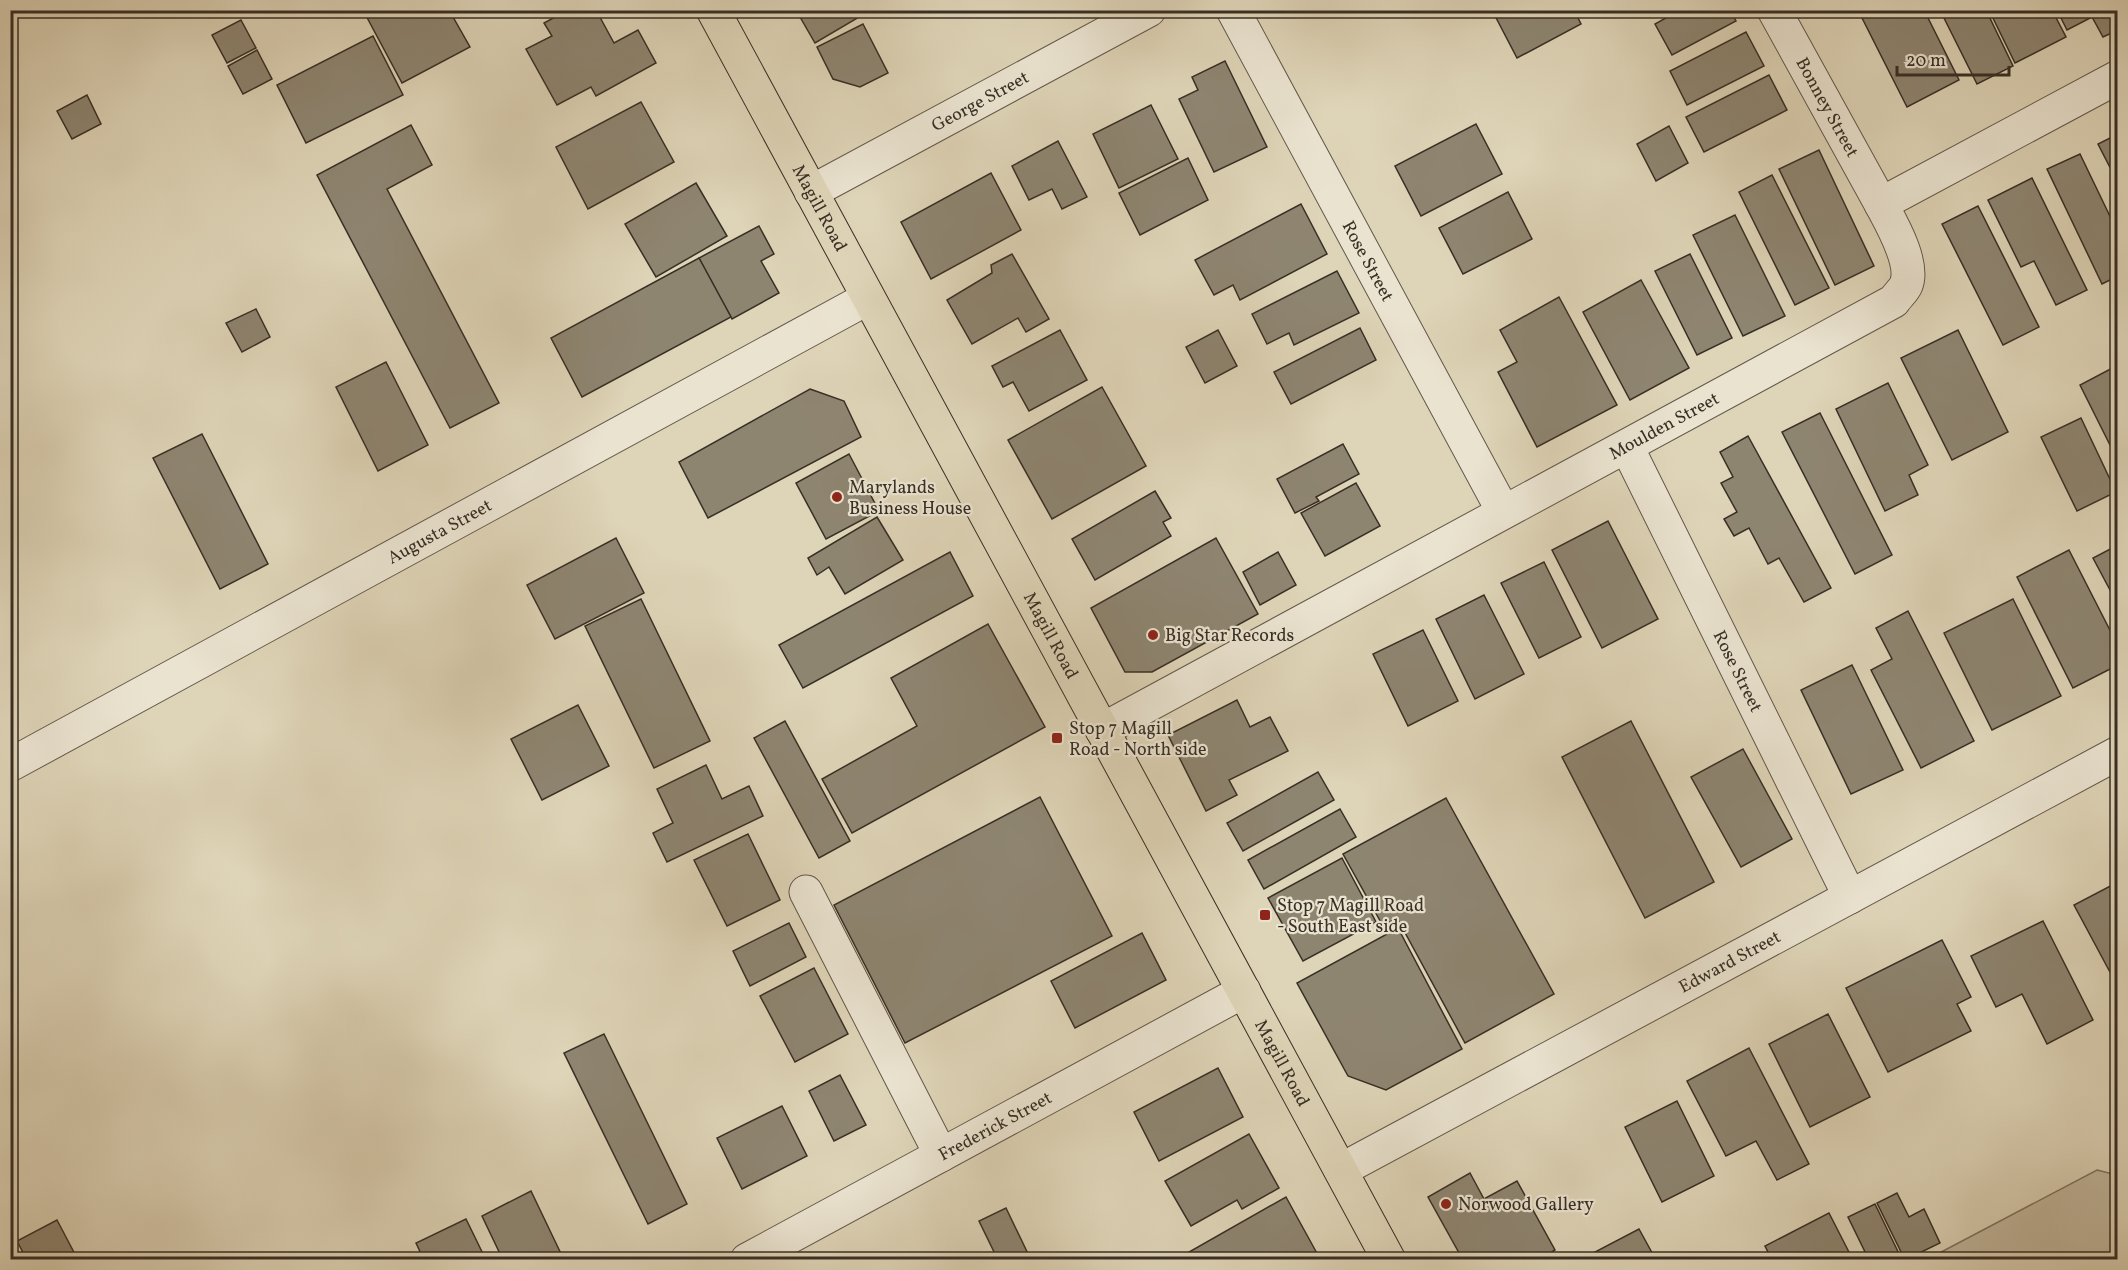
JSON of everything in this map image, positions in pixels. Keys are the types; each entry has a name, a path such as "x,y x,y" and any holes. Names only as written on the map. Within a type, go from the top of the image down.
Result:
{"main road":[{"name":"Magill Road","path":"713,10 1389,1260"}],"street":[{"name":"George Street","path":"811,192 1149,10"},
{"name":"Rose Street","path":"1233,10 1503,511"},
{"name":"Bonney Street","path":"1774,10 1881,204"},
{"path":"1881,204 2118,77"},
{"name":"Moulden Street","path":"1102,730 1894,301 1906,285 1907,266 1900,243 1881,204"},
{"name":"Augusta Street","path":"10,765 868,298"},
{"name":"Rose Street","path":"1627,447 1850,897"},
{"name":"Edward Street","path":"1341,1170 2118,753"},
{"path":"806,892 941,1155"},
{"name":"Frederick Street","path":"747,1260 1244,991"}],"shaded area":[{"path":"2097,1170 2117,1175 2117,1259 1928,1259"}],"building":[{"path":"363,10 449,10 470,47 402,83"},
{"path":"568,10 596,10 614,43 638,30 656,63 596,96 591,87 557,105 526,49 552,36 544,23"},
{"path":"796,10 871,10 815,43"},
{"path":"1492,10 1574,10 1581,24 1517,58"},
{"path":"1680,10 1730,10 1736,21 1672,55 1655,24"},
{"path":"1858,10 1924,10 1959,80 1907,107"},
{"path":"1940,10 1986,10 2013,66 1977,84"},
{"path":"1989,10 2052,10 2066,37 2015,63"},
{"path":"2057,10 2118,10 2118,30 2103,37 2092,17 2067,30"},
{"path":"241,20 256,48 227,63 212,35"},
{"path":"863,24 888,73 860,87 833,79 817,47"},
{"path":"1746,32 1764,66 1687,105 1670,71"},
{"path":"373,36 403,95 306,143 277,85"},
{"path":"257,50 272,79 243,94 228,66"},
{"path":"1225,61 1267,147 1214,172 1179,99 1198,90 1192,77"},
{"path":"1769,75 1787,110 1704,152 1686,117"},
{"path":"87,95 101,124 72,139 57,111"},
{"path":"641,102 674,162 588,209 556,147"},
{"path":"1151,105 1178,159 1119,188 1093,134"},
{"path":"1476,124 1502,174 1421,216 1395,166"},
{"path":"411,125 432,165 387,189 499,403 450,428 317,175"},
{"path":"1669,126 1688,163 1656,181 1637,144"},
{"path":"2118,134 2118,183 2098,144"},
{"path":"1058,141 1087,197 1062,209 1052,189 1029,200 1012,166"},
{"path":"1819,150 1874,266 1835,285 1779,169"},
{"path":"2080,154 2118,233 2118,276 2102,284 2047,169"},
{"path":"1188,158 1208,200 1140,235 1119,193"},
{"path":"991,173 1021,230 931,279 901,222"},
{"path":"1772,175 1829,288 1795,305 1739,192"},
{"path":"2032,178 2087,290 2056,305 2034,261 2021,267 1988,200"},
{"path":"696,183 727,236 656,277 625,224"},
{"path":"1508,192 1532,239 1463,274 1439,228"},
{"path":"1301,204 1327,254 1240,300 1233,285 1214,295 1195,260"},
{"path":"1978,206 2039,327 2003,345 1942,224"},
{"path":"1735,215 1785,316 1743,336 1693,235"},
{"path":"759,226 774,254 761,261 779,293 732,319 699,258"},
{"path":"1012,254 1049,319 1026,332 1018,318 972,344 947,300 992,273 991,265"},
{"path":"1690,254 1732,338 1697,355 1655,271"},
{"path":"699,258 731,317 582,397 551,338"},
{"path":"1337,271 1359,313 1294,345 1289,333 1267,344 1252,314"},
{"path":"1641,280 1689,368 1630,400 1583,312"},
{"path":"1559,297 1617,405 1537,447 1498,372 1517,362 1500,330"},
{"path":"256,309 270,337 242,352 226,323"},
{"path":"1360,328 1376,360 1291,404 1274,372"},
{"path":"1060,330 1087,380 1029,411 1013,382 1003,387 992,366"},
{"path":"1218,330 1237,366 1205,383 1186,347"},
{"path":"1958,330 2008,432 1952,460 1901,358"},
{"path":"386,362 428,445 378,471 336,387"},
{"path":"2118,365 2118,457 2116,457 2080,385"},
{"path":"1888,383 1928,465 1909,475 1918,495 1885,511 1836,409"},
{"path":"1102,387 1146,466 1052,519 1008,440"},
{"path":"810,389 844,401 861,437 708,518 679,462"},
{"path":"1820,413 1892,555 1855,574 1782,432"},
{"path":"2081,418 2116,492 2077,511 2041,437"},
{"path":"202,434 268,564 220,589 153,458"},
{"path":"1748,436 1831,588 1804,602 1779,558 1768,564 1749,528 1734,536 1724,519 1737,512 1721,483 1733,477 1720,452"},
{"path":"1343,444 1359,474 1316,497 1319,501 1295,513 1277,479"},
{"name":"Marylands Business House","path":"849,454 879,511 826,539 796,483"},
{"path":"1356,483 1380,526 1325,556 1301,513"},
{"path":"1155,491 1171,518 1163,522 1171,536 1095,580 1072,539"},
{"path":"877,517 903,560 845,594 829,567 817,575 808,558"},
{"path":"1608,521 1658,619 1602,648 1552,550"},
{"path":"616,538 644,593 555,639 527,585"},
{"path":"1216,538 1258,614 1152,672 1125,672 1091,608"},
{"path":"2118,545 2118,605 2093,558"},
{"path":"2069,550 2118,646 2118,665 2073,688 2017,577"},
{"path":"950,552 973,596 803,688 779,645"},
{"path":"1278,552 1296,585 1260,605 1243,572"},
{"path":"1544,562 1581,637 1539,658 1501,583"},
{"path":"1484,595 1524,674 1475,699 1436,619"},
{"path":"641,599 710,741 654,768 585,626"},
{"path":"2013,599 2061,696 1992,730 1944,633"},
{"path":"1908,611 1974,741 1921,768 1871,670 1892,659 1876,628"},
{"path":"988,624 1045,727 852,833 822,779 917,726 891,678"},
{"path":"1423,630 1458,701 1408,726 1373,654"},
{"path":"1852,665 1903,770 1851,794 1801,690"},
{"path":"1237,700 1250,727 1270,717 1288,751 1229,780 1237,795 1206,811 1168,735"},
{"path":"578,705 609,766 542,800 511,739"},
{"path":"785,721 850,841 819,858 754,738"},
{"path":"1631,721 1714,882 1645,918 1562,757"},
{"path":"1743,749 1792,839 1741,867 1691,777"},
{"path":"706,765 722,799 749,786 763,816 667,862 653,833 673,823 657,789"},
{"path":"1318,772 1334,800 1243,851 1227,823"},
{"path":"1040,797 1112,936 905,1043 834,905"},
{"path":"1446,798 1554,994 1465,1043 1397,918 1383,926 1343,854"},
{"path":"1340,809 1356,837 1264,889 1248,860"},
{"path":"748,834 780,900 727,926 694,860"},
{"path":"1342,858 1376,922 1303,961 1268,898"},
{"path":"2118,882 2118,987 2074,905"},
{"path":"2043,921 2093,1020 2047,1044 2022,994 1996,1007 1971,956"},
{"path":"789,923 806,957 750,986 733,951"},
{"path":"1398,928 1462,1049 1386,1090 1348,1076 1297,983"},
{"path":"1142,933 1166,980 1075,1028 1051,981"},
{"path":"1942,940 1971,997 1957,1004 1971,1031 1888,1072 1846,988"},
{"path":"814,968 848,1034 795,1062 760,996"},
{"path":"1828,1014 1870,1097 1810,1127 1769,1044"},
{"path":"604,1034 687,1204 648,1224 564,1053"},
{"path":"1749,1048 1809,1164 1777,1180 1756,1141 1726,1156 1687,1081"},
{"path":"1218,1068 1243,1117 1159,1161 1134,1112"},
{"path":"840,1075 866,1125 834,1141 809,1091"},
{"path":"1677,1101 1714,1176 1662,1202 1625,1127"},
{"path":"782,1106 807,1156 742,1189 717,1138"},
{"path":"1249,1134 1279,1188 1242,1209 1237,1200 1191,1226 1165,1181"},
{"path":"1470,1173 1484,1199 1517,1181 1555,1250 1538,1260 1463,1260 1428,1197"},
{"path":"531,1191 564,1260 503,1260 482,1216"},
{"path":"1897,1193 1909,1217 1924,1209 1940,1243 1905,1260 1877,1203"},
{"path":"1286,1197 1319,1257 1315,1260 1175,1260"},
{"path":"1875,1204 1902,1260 1869,1260 1848,1217"},
{"path":"1006,1208 1031,1260 998,1260 979,1221"},
{"path":"1829,1213 1853,1260 1772,1260 1765,1246"},
{"path":"466,1219 486,1260 424,1260 416,1243"},
{"path":"57,1220 78,1260 27,1260 17,1241"},
{"path":"1639,1229 1656,1260 1596,1260 1593,1253"}],"place":[{"name":"Marylands Business House","path":"837,497"},
{"name":"Big Star Records","path":"1153,635"},
{"name":"Stop 7 Magill Road - North side","path":"1057,738"},
{"name":"Stop 7 Magill Road - South East side","path":"1265,915"},
{"name":"Norwood Gallery","path":"1446,1204"}]}
